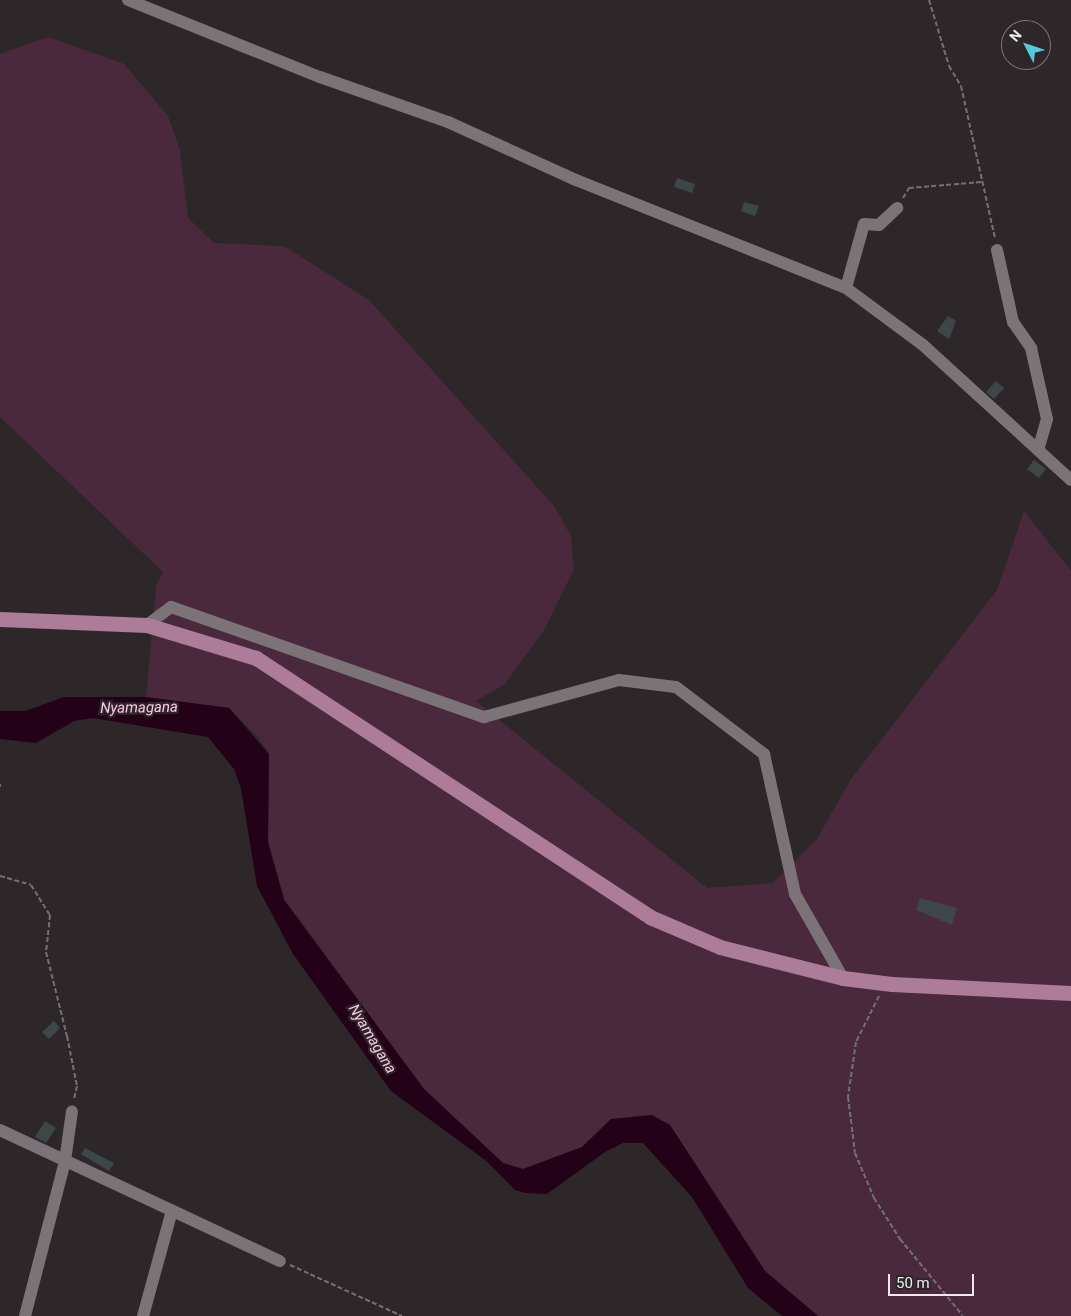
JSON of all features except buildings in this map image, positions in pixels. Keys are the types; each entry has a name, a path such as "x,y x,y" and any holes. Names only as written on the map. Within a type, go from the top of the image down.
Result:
{"main road":[{"path":"0,620 147,625 256,658 650,917 720,948 843,978 892,984 1071,993"}],"street":[{"path":"128,0 320,77 448,122 576,180 846,288 923,345 994,413 1039,447 1071,480"},
{"path":"846,288 864,224 879,225 897,208"},
{"path":"998,250 1013,322 1031,348 1048,419 1039,447"},
{"path":"147,625 170,607 484,717 619,680 676,687 764,754 795,894 843,978"},
{"path":"25,1316 66,1161 72,1111"},
{"path":"0,1130 280,1261"},
{"path":"143,1316 172,1211"}],"path":[{"path":"929,0 949,66 961,86 998,250"},
{"path":"897,208 909,188 982,182"},
{"path":"0,876 31,885 50,915 46,952 76,1086 72,1111"},
{"path":"892,984 880,994 856,1042 848,1097 855,1153 874,1198 900,1239 963,1316"},
{"path":"280,1261 402,1316"}],"shaded area":[{"path":"48,37 124,64 168,116 180,150 188,218 214,243 284,246 369,300 554,506 571,536 574,569 544,630 505,684 476,701 707,888 773,883 817,839 851,779 997,590 1024,511 1071,571 1071,1316 818,1316 765,1271 670,1125 611,1119 582,1147 523,1169 503,1163 424,1089 285,900 268,842 269,754 258,737 229,708 146,697 156,586 163,572 0,417 0,54"}],"water":[{"name":"Nyamagana","path":"64,697 146,697 229,708 269,754 268,842 284,900 424,1089 503,1163 523,1169 582,1147 611,1119 652,1115 670,1125 765,1271 818,1316 782,1316 748,1288 692,1197 643,1143 623,1143 605,1152 547,1194 525,1193 515,1190 485,1160 391,1091 293,954 257,886 241,788 234,769 208,737 93,718 74,721 36,743 0,739 0,711 25,711"}]}
